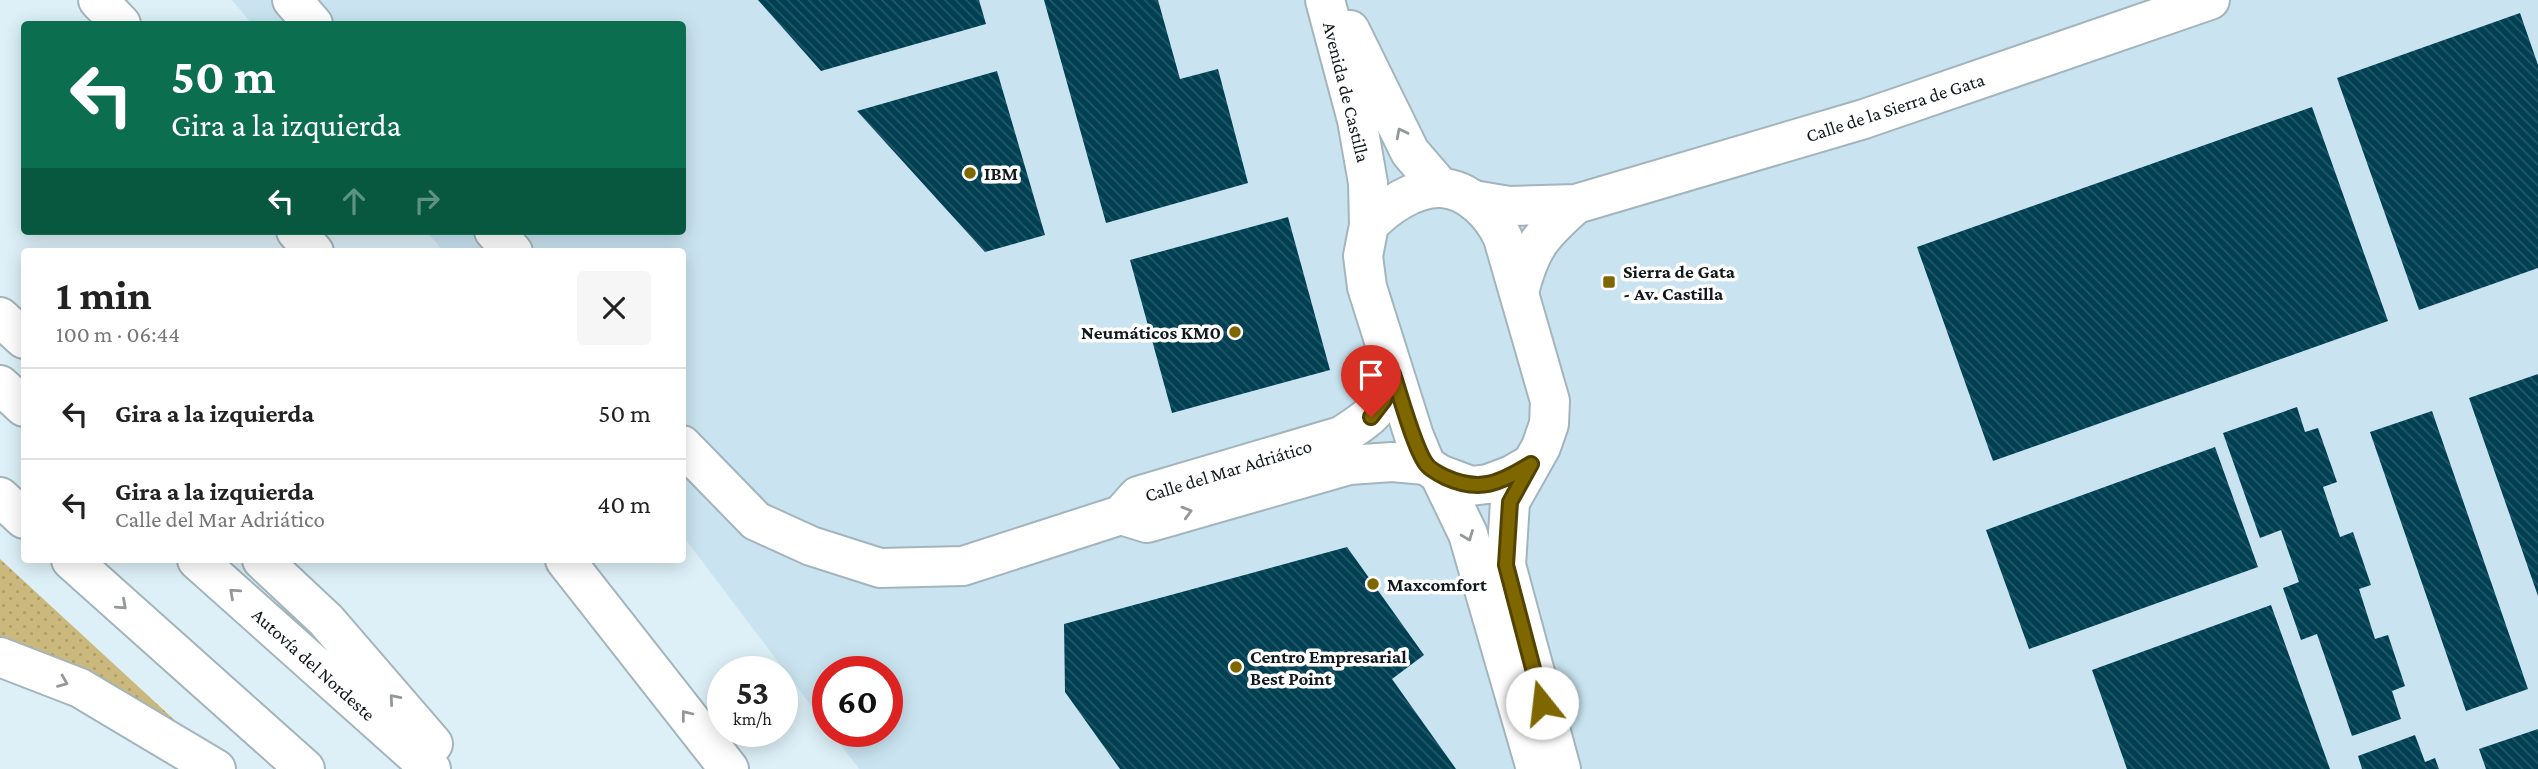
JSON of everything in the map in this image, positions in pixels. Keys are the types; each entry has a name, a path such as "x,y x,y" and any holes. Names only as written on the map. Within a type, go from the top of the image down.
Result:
{"main road":[{"path":"98,0 118,21"},
{"path":"292,0 310,21"},
{"name":"Avenida de Castilla","path":"1325,0 1357,120 1368,183 1369,225 1363,256 1367,287 1414,436 1433,470"},
{"name":"Avenida de Castilla","path":"1336,0 1410,152 1457,194 1495,220 1503,238 1549,401 1549,424 1531,464"},
{"name":"Calle de la Sierra de Gata","path":"1457,194 1509,206 1576,204 1864,119 2210,0"},
{"path":"1369,225 1384,209 1414,194 1457,194"},
{"name":"Calle de la Sierra de Gata","path":"1519,292 1527,260 1537,244 1576,204"},
{"path":"0,317 21,337"},
{"name":"Calle del Mar Adriático","path":"686,449 756,521 811,546 880,568 963,566 1121,515 1139,496 1341,436 1371,417 1384,400 1393,374"},
{"path":"0,385 21,404"},
{"name":"Calle del Mar Adriático","path":"1121,515 1147,523 1349,465 1392,462 1433,470 1471,486 1488,484 1531,464"},
{"path":"1531,464 1510,502 1506,565 1561,769"},
{"path":"1433,470 1468,534 1535,769"},
{"path":"0,497 21,516"},
{"path":"74,563 305,769"},
{"name":"Autovía del Nordeste","path":"200,563 431,769"},
{"path":"265,563 326,620 455,769"},
{"path":"567,563 729,769"},
{"path":"0,657 80,688 216,769"}],"shaded area":[{"path":"232,0 2538,0 2538,769 859,769 842,747 903,747 903,656 812,656 812,707 798,688 798,656 774,656 686,540 686,248 441,248 429,235 686,235 686,21 250,21"},
{"path":"0,559 181,726 0,639"}],"building":[{"path":"758,0 979,0 986,24 821,71"},
{"path":"1044,0 1158,0 1180,79 1218,69 1248,183 1106,223"},
{"path":"2520,13 2538,65 2538,268 2419,310 2337,78"},
{"name":"IBM","path":"997,71 1045,235 985,252 857,111"},
{"path":"2312,107 2388,321 1993,461 1917,247"},
{"name":"Neumáticos KM0","path":"1288,217 1330,370 1172,413 1130,260"},
{"path":"2538,374 2538,596 2469,398"},
{"path":"2297,407 2305,432 2318,428 2337,482 2323,487 2340,537 2353,532 2371,585 2359,589 2375,639 2388,635 2405,686 2392,691 2401,719 2352,736 2317,634 2301,640 2283,588 2299,582 2281,530 2260,538 2223,433"},
{"path":"2432,411 2528,689 2466,711 2370,432"},
{"path":"2215,447 2258,567 2029,649 1986,530"},
{"name":"Centro Empresarial Best Point","path":"1347,547 1424,655 1392,679 1456,769 1120,769 1065,692 1064,624"},
{"path":"2271,605 2330,769 2127,769 2092,670"},
{"path":"2538,729 2538,769 2486,769 2479,749"},
{"path":"2415,735 2425,762 2435,758 2439,769 2362,769 2358,756"}],"place":[{"name":"IBM","path":"970,173"},
{"name":"Sierra de Gata - Av. Castilla","path":"1609,282"},
{"name":"Neumáticos KM0","path":"1235,332"},
{"name":"Maxcomfort","path":"1373,584"},
{"name":"Centro Empresarial Best Point","path":"1236,667"}],"route":[{"path":"1371,417 1384,400 1393,374 1426,465 1439,474 1471,486 1488,484 1531,464 1510,502 1506,565 1542,703"}]}
